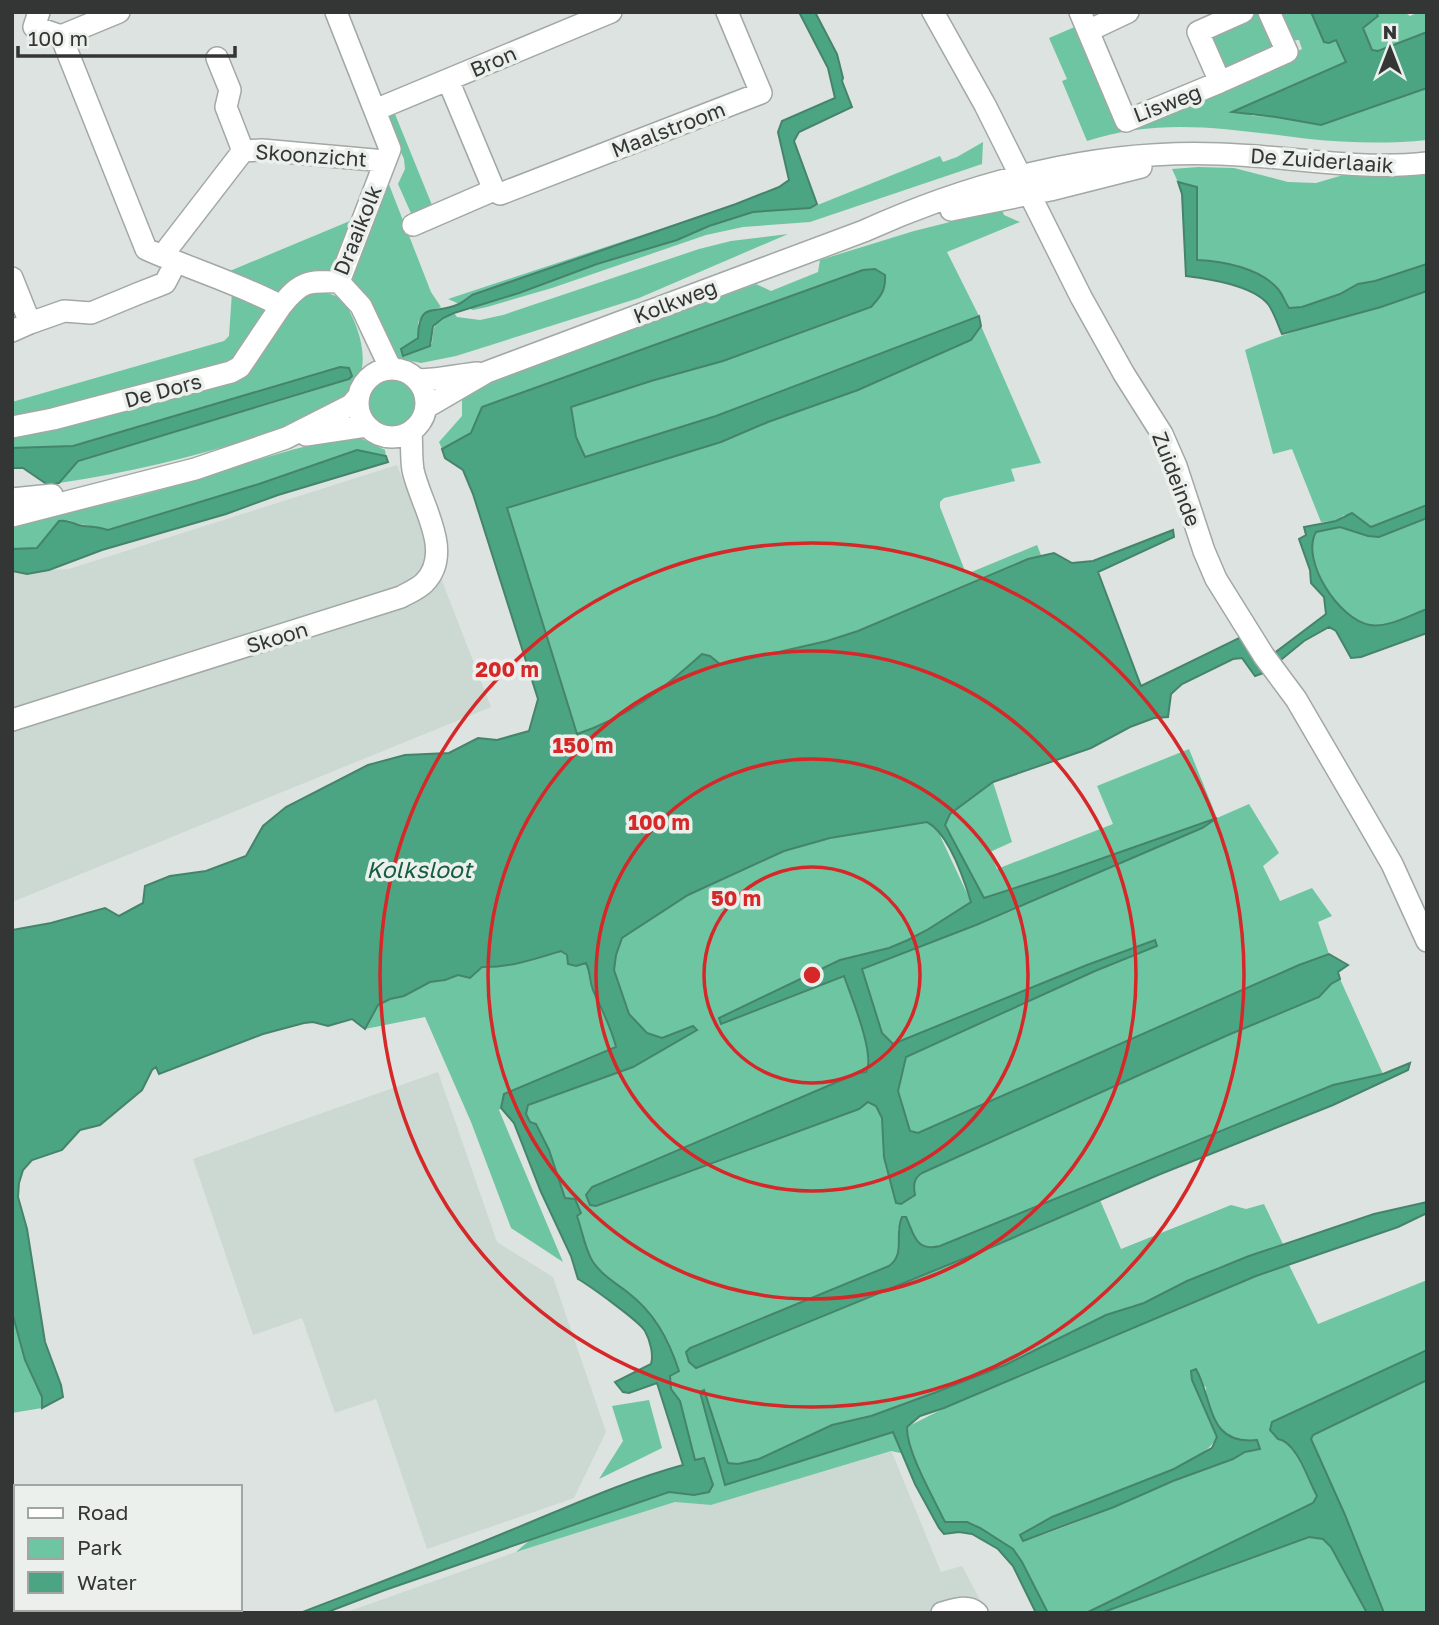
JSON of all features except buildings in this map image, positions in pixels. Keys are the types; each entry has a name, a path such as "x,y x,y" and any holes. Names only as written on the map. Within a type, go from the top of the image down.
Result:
{"street":[{"path":"39,12 34,27 61,36 119,12"},
{"name":"Draaikolk","path":"281,306 296,287 318,281 339,282 390,149 336,12"},
{"name":"Bron","path":"375,110 611,12"},
{"name":"Maalstroom","path":"413,225 494,190 500,194 761,93 727,12"},
{"name":"Zuideinde","path":"933,12 985,106 1107,344 1162,434 1176,466 1209,565 1270,664 1296,699 1392,864 1427,941"},
{"name":"Lisweg","path":"1128,12 1084,21 1126,121 1287,52 1269,12"},
{"name":"Lisweg","path":"1220,82 1198,32 1243,12"},
{"path":"61,36 146,249 261,295 281,306"},
{"path":"217,58 230,90 226,107 243,151"},
{"path":"448,79 494,190"},
{"name":"Skoonzicht","path":"169,259 243,151 262,149 385,161"},
{"name":"De Zuiderlaaik","path":"1024,185 1216,153 1329,163 1427,163"},
{"name":"Kolkweg","path":"426,407 487,372 863,231 982,202 1024,185"},
{"path":"12,278 21,327 64,311 91,313 165,283 169,259"},
{"path":"339,282 361,306 393,369"},
{"name":"De Dors","path":"12,427 53,419 231,372 240,367 281,306"},
{"path":"12,516 195,469 286,438 351,405 371,369 365,315"},
{"path":"357,398 359,415 374,433 389,438 400,437 411,432 420,422 426,407 424,391 417,379 406,371 393,369 369,375"},
{"name":"Kolkweg","path":"417,379 426,381 444,376 487,372"},
{"path":"286,438 366,426"},
{"name":"Skoon","path":"12,720 401,597 424,583 434,568 437,552 435,535 413,469 411,432"},
{"name":"Skoon","path":"389,438 413,469"},
{"path":"12,499 125,486"},
{"path":"942,1613 961,1608 975,1611"}],"shaded area":[{"path":"397,465 491,707 12,902 12,572 69,569"},
{"path":"438,1072 497,1242 553,1277 606,1432 574,1498 427,1549 376,1399 335,1413 302,1318 253,1335 193,1159"},
{"path":"891,1450 941,1572 962,1566 987,1613 344,1613 516,1552 675,1502 711,1505"}],"green space":[{"path":"1252,12 1260,12 1275,45 1226,68 1219,68 1204,33"},
{"path":"1275,12 1311,12 1324,42 1336,40 1347,62 1235,110 1253,116 1321,125 1427,88 1427,140 1338,141 1225,129 1171,127 1115,133 1087,141 1062,81 1067,79 1049,38 1077,26 1120,125 1302,49 1299,40 1287,41"},
{"path":"1376,12 1404,12 1410,16 1427,12 1427,32 1378,51 1373,50 1363,28 1377,16"},
{"path":"395,114 434,210 414,220 398,184 405,169 404,159 386,118"},
{"path":"983,142 982,164 810,222 743,227 706,235 552,288 473,310 448,299 736,204 753,212 810,208 940,156 943,162 957,157"},
{"path":"1234,168 1288,182 1316,183 1350,173 1427,172 1427,264 1358,284 1340,294 1302,307 1289,308 1285,299 1217,262 1197,260 1197,188 1178,182 1172,169"},
{"path":"388,182 431,292 441,307 428,312 418,322 418,338 411,343 419,350 432,344 439,321 454,313 457,317 480,320 503,315 699,249 731,241 788,234 639,298 456,356 421,363 397,358 349,281"},
{"path":"1002,209 1004,215 1020,222 947,252 979,316 716,416 585,457 576,437 571,407 723,361 871,307 471,433 442,449 439,442 462,416 462,397 494,380 756,284 771,291 818,272 820,260 914,231"},
{"path":"357,218 334,272 285,288 275,294 225,273"},
{"path":"1427,291 1427,505 1371,527 1344,515 1336,521 1321,522 1292,449 1273,454 1245,350 1290,333"},
{"path":"232,292 264,305 264,316 235,360 12,419 12,402 224,341 229,336"},
{"path":"306,293 327,293 342,298 359,334 362,347 361,373 356,385 348,396 324,413 196,455 115,474 59,483 78,461 349,380 352,376 349,368 340,367 73,446 12,448 12,436 41,432 242,378 294,304"},
{"path":"981,326 1041,463 1011,469 1015,481 944,498 940,507 965,571 969,573 1037,545 1041,555 858,631 827,641 721,665 710,656 702,654 644,701 577,734 507,508 721,442 767,422 858,390 971,340"},
{"path":"392,380 408,387 415,403 408,419 392,426 376,419 369,403 376,387"},
{"path":"358,437 385,450 386,456 357,450 259,484 108,530 68,520 37,548 12,549 12,522 125,500 294,449"},
{"path":"1427,518 1427,609 1391,623 1377,625 1358,621 1346,613 1325,587 1318,573 1312,544 1316,532 1340,526 1379,537"},
{"path":"1189,749 1217,818 1249,804 1279,853 1263,866 1280,901 1312,888 1332,916 1318,922 1329,954 918,1133 910,1131 898,1091 905,1057 1157,945 1155,940 1087,965 893,1044 882,1033 862,968 976,925 1202,828 1216,818 983,898 945,825 950,814 993,782 1012,842 990,852 997,869 1113,824 1097,786"},
{"path":"927,822 936,827 971,902 908,940 889,948 840,960 721,1024 845,976 868,1053 866,1072 845,1079 596,1206 859,1109 867,1101 876,1106 882,1118 884,1157 896,1203 914,1187 917,1176 922,1173 1228,1035 1319,997 1340,979 1383,1074 1333,1085 940,1246 929,1247 920,1243 910,1226 898,1229 897,1254 889,1266 690,1348 689,1362 696,1368 1100,1200 1121,1249 1231,1205 1246,1209 1264,1204 1283,1244 1219,1267 1005,1365 871,1416 832,1425 759,1459 738,1464 728,1463 704,1390 725,1485 894,1432 905,1454 891,1451 711,1505 675,1502 516,1552 531,1539 669,1492 694,1495 695,1460 680,1401 671,1389 670,1376 679,1371 670,1348 659,1326 645,1308 604,1275 590,1257 577,1215 581,1213 565,1198 549,1150 536,1124 530,1122 526,1114 528,1105 693,1026 662,1038 648,1033 629,1015 614,970 622,938 688,895 784,851 830,838"},
{"path":"561,951 577,966 586,963 593,990 616,1047 504,1094 499,1110 563,1262 511,1228 471,1122 425,1017 365,1029 378,1005 404,996 430,982 458,975 470,977 482,967 512,964"},
{"path":"1289,1265 1318,1324 1427,1280 1427,1350 1344,1388 1283,1440 1292,1447 1317,1496 1313,1503 1086,1613 1048,1613 1013,1549 967,1522 945,1522 915,1462 907,1427 992,1386 1256,1276","holes":["1192,1380 1206,1387 1208,1404 1220,1428 1240,1441 1257,1440 1259,1449 1023,1541 1122,1490 1184,1464 1210,1447 1217,1437"]},
{"path":"12,1312 25,1360 42,1397 42,1408 12,1413"},
{"path":"1427,1380 1427,1613 1384,1613 1311,1439 1313,1435"},
{"path":"649,1400 662,1448 599,1479 623,1441 612,1406"},
{"path":"1309,1537 1323,1539 1331,1547 1367,1613 1101,1613"}],"water":[{"path":"799,12 815,12 837,54 842,81 852,107 799,132 794,141 817,204 810,208 753,212 677,240 454,313 433,326 430,346 403,356 401,349 418,338 421,318 425,313 450,307 472,295 736,204 779,187 789,180 778,132 782,121 835,98 828,68"},
{"path":"1311,12 1376,12 1378,16 1363,28 1372,50 1378,51 1427,32 1427,88 1321,125 1232,112 1346,62 1336,40 1324,42"},
{"path":"1178,182 1197,187 1197,260 1229,264 1261,276 1278,289 1289,308 1302,307 1340,294 1358,284 1427,264 1427,291 1381,307 1282,334 1270,307 1261,297 1230,284 1186,276 1182,194"},
{"name":"Kolksloot","path":"875,269 885,275 885,285 871,307 723,361 571,407 576,437 585,457 716,416 979,316 981,326 971,340 858,390 721,442 507,508 577,734 644,701 702,654 710,656 721,665 827,641 858,631 1028,559 1054,553 1072,563 1093,561 1173,530 1174,537 1098,572 1141,686 1241,637 1273,654 1326,614 1324,597 1311,583 1310,570 1299,539 1306,535 1304,527 1336,521 1352,513 1371,527 1427,505 1427,518 1379,537 1340,527 1316,532 1312,544 1313,558 1325,587 1346,612 1358,621 1377,625 1391,623 1427,609 1427,633 1361,657 1351,658 1336,631 1329,627 1304,641 1266,672 1255,676 1242,658 1233,659 1182,684 1171,694 1168,717 1154,718 1130,727 1091,748 993,782 950,814 945,825 984,898 1217,818 1202,828 976,925 862,969 882,1033 893,1044 1155,940 1157,946 1095,971 906,1057 898,1091 910,1131 918,1133 1299,965 1329,954 1348,965 1338,972 1340,979 1319,997 1228,1035 922,1173 915,1182 915,1195 901,1204 896,1203 884,1157 882,1118 876,1106 868,1102 859,1109 596,1206 590,1205 586,1195 592,1187 858,1073 866,1072 868,1053 844,976 721,1024 719,1018 840,960 889,948 908,940 971,902 960,869 948,846 927,822 830,838 784,851 688,895 622,938 614,970 629,1014 647,1033 662,1038 693,1026 697,1030 633,1067 528,1105 526,1114 530,1122 536,1124 549,1150 565,1198 575,1199 581,1213 577,1216 593,1262 604,1275 645,1308 665,1337 679,1371 670,1376 671,1389 680,1401 695,1460 704,1458 713,1485 709,1492 694,1495 669,1492 325,1613 300,1613 617,1487 683,1465 657,1383 629,1393 623,1392 615,1382 651,1364 651,1348 645,1331 624,1312 578,1279 571,1256 541,1192 514,1123 501,1108 504,1094 616,1047 593,990 588,967 586,963 576,966 568,964 567,955 561,951 512,964 482,967 470,978 458,975 430,982 404,996 378,1005 365,1029 352,1019 328,1026 313,1022 304,1023 263,1034 159,1074 156,1067 142,1090 100,1125 80,1130 62,1150 32,1160 23,1170 18,1197 27,1229 45,1342 63,1397 42,1408 42,1397 25,1360 12,1312 12,930 51,923 105,908 119,916 143,903 145,886 170,876 206,871 246,856 263,826 286,807 368,765 405,755 449,753 478,738 497,740 529,731 538,699 473,494 463,470 445,458 442,449 471,433 482,407 863,270"},
{"path":"340,367 349,368 352,376 349,379 78,461 59,483 48,485 23,468 12,468 12,448 73,446"},
{"path":"357,450 386,456 388,462 102,550 49,570 27,574 12,571 12,549 37,548 59,521 108,530 259,484"},
{"path":"1410,1063 1408,1070 1333,1105 1158,1175 987,1249 696,1368 689,1362 686,1352 690,1348 889,1266 897,1256 902,1217 906,1217 920,1244 940,1246 1333,1085 1383,1074"},
{"path":"1427,1202 1427,1213 1398,1227 1256,1276 920,1416 907,1427 916,1462 945,1522 967,1522 1013,1549 1048,1613 1036,1613 1013,1566 998,1549 972,1534 944,1534 915,1484 893,1432 725,1485 700,1392 704,1390 728,1463 738,1464 759,1459 832,1425 871,1416 1005,1365 1106,1315 1144,1303 1187,1281 1249,1256 1374,1214"},
{"path":"1427,1350 1427,1380 1313,1435 1311,1439 1384,1613 1367,1613 1331,1547 1323,1539 1309,1537 1101,1613 1086,1613 1313,1503 1317,1496 1301,1463 1291,1447 1270,1430 1272,1422"},
{"path":"1196,1369 1214,1419 1220,1428 1229,1436 1241,1440 1257,1440 1260,1449 1245,1452 1114,1507 1023,1541 1020,1535 1052,1517 1174,1469 1212,1448 1217,1437 1192,1380 1191,1371"}]}
